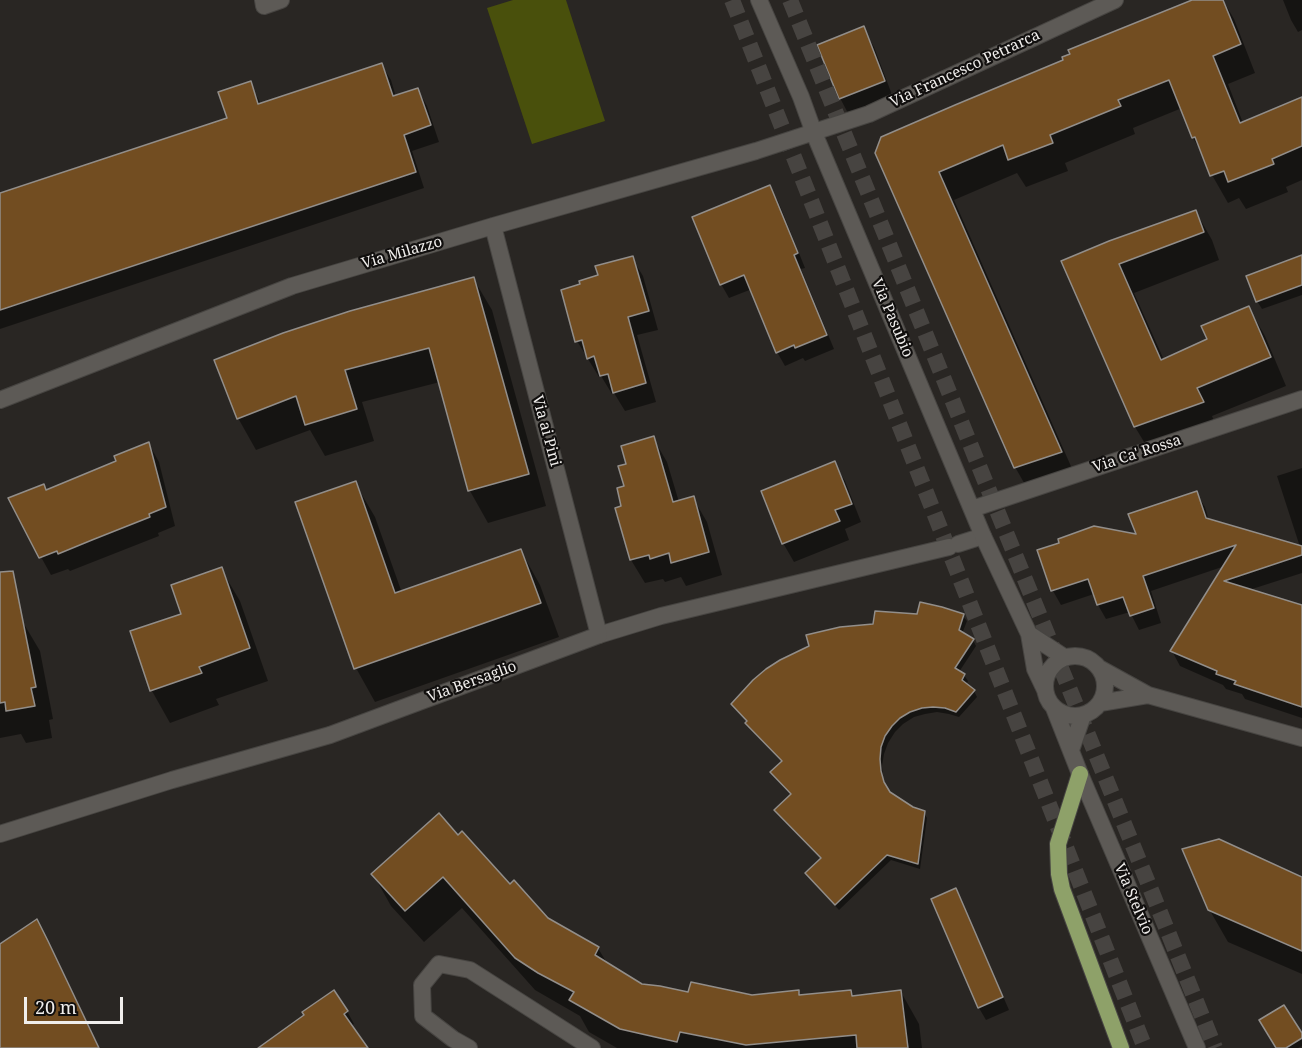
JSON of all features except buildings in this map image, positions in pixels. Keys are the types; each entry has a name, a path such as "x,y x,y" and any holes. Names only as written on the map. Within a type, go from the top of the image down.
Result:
{"highway":[{"path":"1080,774 1058,844 1059,874 1062,889 1121,1048"}],"street":[{"path":"263,0 264,6 281,0"},
{"name":"Via Pasubio","path":"759,0 983,536 1029,634 1035,669 1045,690"},
{"name":"Via Francesco Petrarca","path":"814,133 869,114 1115,0"},
{"name":"Via Milazzo","path":"0,400 292,286 814,133"},
{"name":"Via ai Pini","path":"493,226 599,635"},
{"name":"Via Ca' Rossa","path":"972,509 1302,399"},
{"name":"Via Bersaglio","path":"0,834 171,780 330,735 599,635 661,616 983,536"},
{"path":"1029,634 1064,657"},
{"path":"1074,655 1092,661 1099,668 1104,676 1104,695 1092,711 1083,715 1063,714 1048,700 1045,680 1048,670 1055,662 1074,655"},
{"path":"1099,668 1148,695 1302,738"},
{"path":"1100,703 1148,695"},
{"name":"Via Stelvio","path":"1054,708 1197,1048"},
{"path":"1071,750 1083,715"},
{"path":"469,1048 423,1016 422,984 439,964 470,970 592,1048"}],"green space":[{"path":"513,0 566,0 605,121 532,144 487,8"}],"tunnel":[{"path":"732,0 1145,1048"},
{"path":"790,0 1215,1048"}]}
